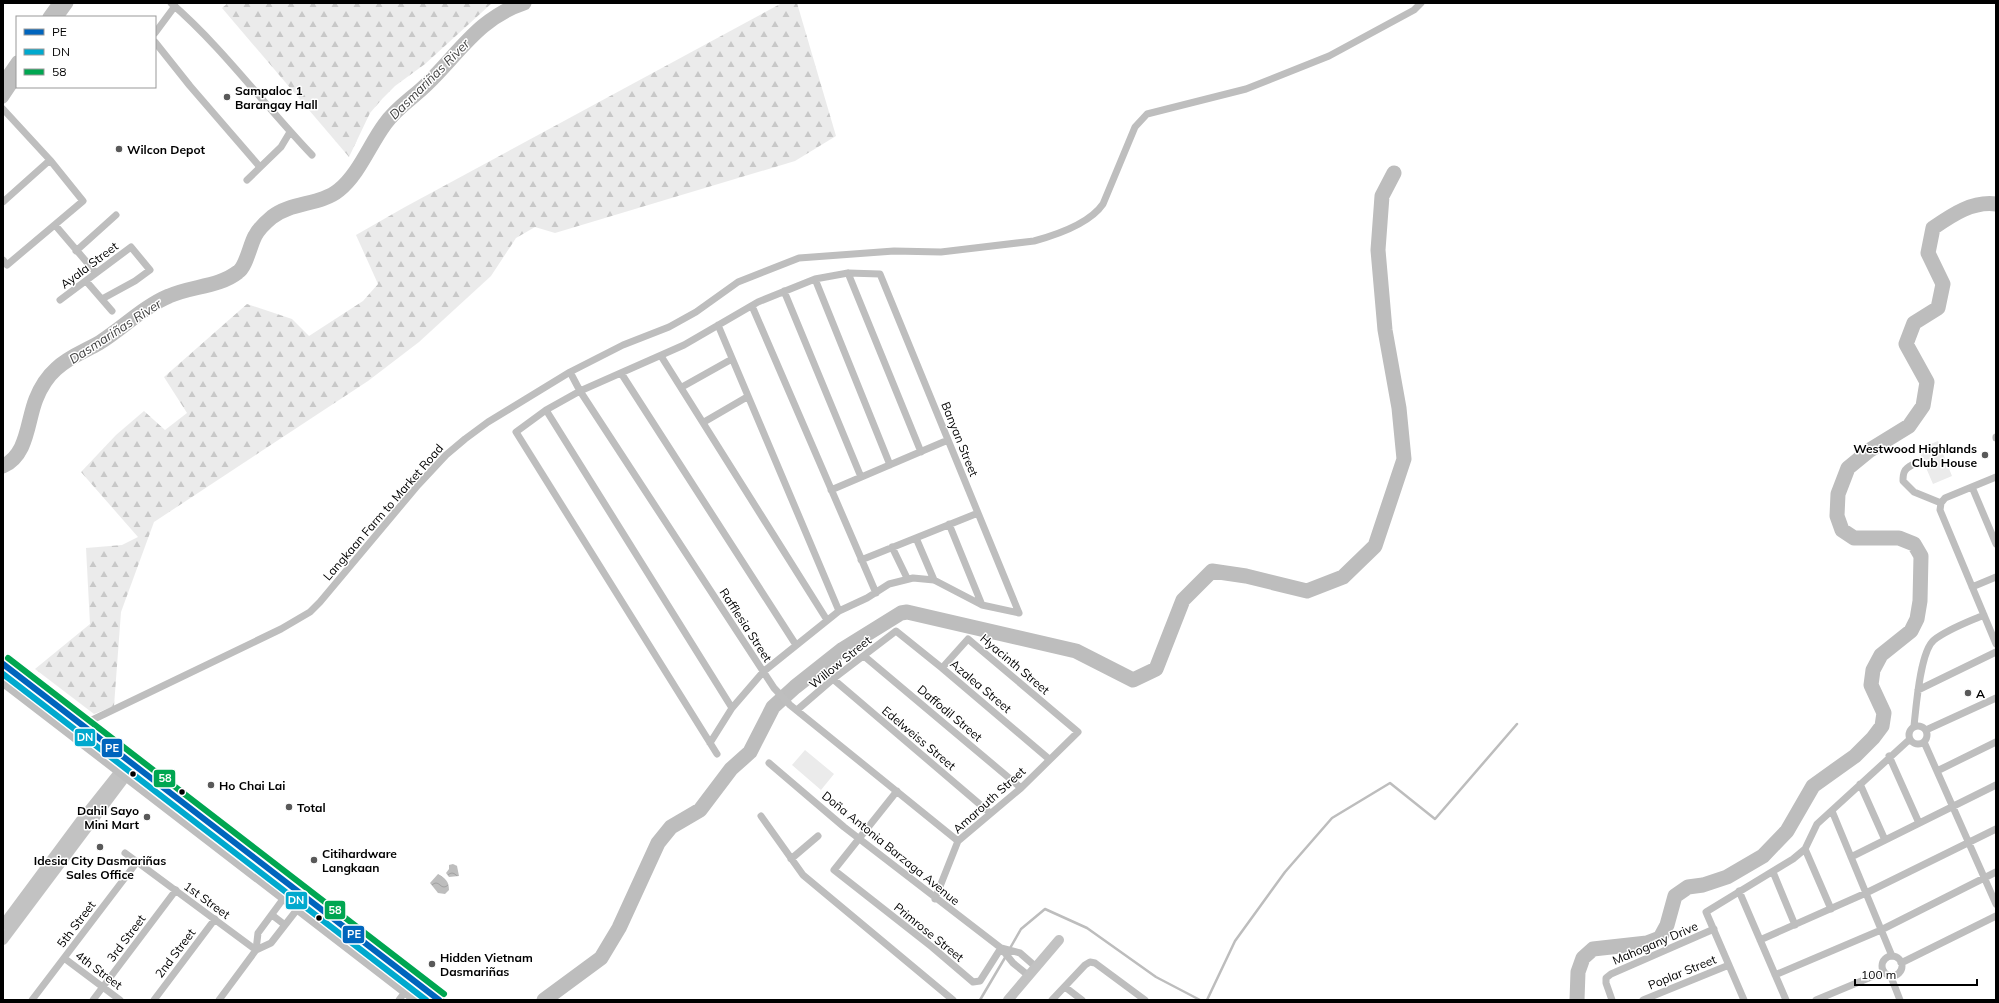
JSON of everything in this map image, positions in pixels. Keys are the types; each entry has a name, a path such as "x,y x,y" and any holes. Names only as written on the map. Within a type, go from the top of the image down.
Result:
{"main road":[{"path":"49,16 58,3"},
{"path":"59,16 68,3"},
{"path":"3,81 16,62"},
{"path":"3,98 16,78"},
{"path":"3,664 439,1000"},
{"path":"3,681 285,897 402,996 416,1000"}],"street":[{"name":"Langkaan Farm to Market Road","path":"76,738 90,721 281,629 310,612 446,455 488,422 570,372 623,345 669,327 696,312 738,282 799,258 894,251 941,252 1034,241 1048,237 1091,217 1098,211 1103,204 1135,127 1147,114 1234,93 1329,56 1414,10 1421,3"},
{"path":"156,31 173,5 205,35 312,155"},
{"path":"156,43 190,86 260,167"},
{"path":"3,109 50,160 83,201 8,265 3,260"},
{"path":"247,180 281,147 290,132"},
{"path":"3,202 50,160"},
{"path":"76,250 116,215"},
{"path":"55,225 96,273"},
{"name":"Ayala Street","path":"60,300 131,247 150,270 135,281 102,299"},
{"path":"717,754 516,432 546,410 580,391 661,356 752,306 815,279 848,273 921,452"},
{"name":"Banyan Street","path":"848,273 880,274 1019,613 982,605"},
{"path":"815,279 890,465"},
{"path":"86,281 112,311"},
{"path":"784,291 862,477"},
{"path":"752,306 876,593"},
{"path":"718,325 747,397 839,611"},
{"path":"661,356 682,387 827,620"},
{"path":"682,387 732,359"},
{"name":"Rafflesia Street","path":"570,372 580,391 774,688 790,705 897,790 958,841"},
{"path":"621,373 796,645"},
{"path":"704,422 747,397"},
{"path":"546,410 732,708"},
{"path":"831,490 948,440"},
{"path":"1912,465 1903,473 1903,481 1914,492 1941,503"},
{"path":"1996,477 1950,495 1941,503 1940,510 1996,644"},
{"path":"1972,487 1996,544"},
{"path":"861,560 978,513"},
{"path":"949,524 982,605"},
{"path":"916,538 934,580"},
{"path":"892,547 907,578"},
{"path":"1972,587 1996,577"},
{"path":"710,742 732,708 763,672 839,611 876,593 889,584 907,578 925,578 934,580 982,605"},
{"path":"1914,726 1921,726 1926,730 1927,736 1924,742 1916,744 1910,739 1909,733 1914,726 1918,690 1929,645 1933,640 1984,615"},
{"name":"Willow Street","path":"797,710 833,679 896,631"},
{"name":"Azalea Street","path":"896,631 1049,759"},
{"name":"Hyacinth Street","path":"942,668 968,639 1078,732"},
{"path":"1918,690 1996,652"},
{"name":"Daffodil Street","path":"864,656 1021,788"},
{"name":"Edelweiss Street","path":"833,679 990,813"},
{"path":"1926,730 1996,698"},
{"name":"Amarouth Street","path":"935,899 958,841 1021,788 1078,732"},
{"path":"1742,999 1706,912 1739,891 1774,872 1805,849 1817,824 1889,756 1910,739"},
{"path":"1924,742 1996,904"},
{"path":"1937,771 1996,742"},
{"path":"1889,756 1919,823"},
{"path":"3,940 131,762"},
{"name":"Doña Antonia Barzaga Avenue","path":"769,763 844,827 859,837 935,899 1001,948 1013,963 1029,976"},
{"path":"3,925 81,820 123,773"},
{"path":"1860,784 1885,840"},
{"path":"1851,857 1996,785"},
{"path":"859,837 897,790"},
{"path":"1832,811 1892,956"},
{"path":"761,816 806,878 953,1000"},
{"path":"1760,940 1866,894 1996,829"},
{"path":"791,859 818,836"},
{"name":"Primrose Street","path":"859,837 834,870 932,947 973,982 980,981 984,977 1001,948"},
{"path":"1805,849 1831,909"},
{"name":"1st Street","path":"125,853 256,950"},
{"name":"5th Street","path":"32,1000 137,862"},
{"path":"1774,872 1795,925"},
{"path":"1775,976 1881,930 1996,872"},
{"path":"256,950 258,933 292,887"},
{"name":"3rd Street","path":"93,1000 176,890"},
{"path":"1739,891 1786,1000"},
{"path":"219,1000 256,950 271,943 306,898"},
{"path":"272,915 285,925"},
{"path":"1901,963 1996,916"},
{"name":"2nd Street","path":"154,1000 215,919"},
{"name":"Mahogany Drive","path":"1612,1000 1606,984 1606,978 1611,974 1714,929"},
{"path":"1008,1000 1059,940"},
{"name":"Doña Antonia Barzaga Avenue","path":"1001,948 1020,953 1036,967"},
{"path":"1883,972 1882,962 1886,958 1892,956 1898,958 1901,963 1900,973 1891,977"},
{"name":"4th Street","path":"64,958 120,1000"},
{"path":"1052,1000 1084,965 1090,962 1094,963 1145,1000"},
{"name":"Poplar Street","path":"1643,1000 1729,965"},
{"path":"1883,972 1891,977 1900,1000"},
{"path":"1816,1000 1883,972"},
{"path":"402,996 413,981"},
{"path":"1065,987 1082,1000"},
{"path":"416,1000 424,989"}],"green space":[{"path":"228,3 492,3 425,64 395,86 383,98 370,113 349,157 222,8"},
{"path":"782,3 797,3 836,136 795,161 555,233 535,227 516,238 491,276 419,342 368,381 154,522 121,612 114,706 94,714 35,669 90,624 86,548 122,545 138,537 81,472 116,435 144,411 165,430 187,413 164,377 247,304 292,319 309,336 363,301 378,284 356,235"},
{"path":"1938,441 1952,476 1933,484 1918,449"},
{"path":"805,750 834,774 821,790 792,765"}],"water":[{"path":"453,864 457,866 459,876 449,877 446,873 449,869 449,865"},
{"path":"438,874 445,878 448,884 449,890 445,894 438,893 430,883"}],"waterway":[{"name":"Dasmariñas River","path":"3,466 11,461 22,446 26,437 36,399 44,383 53,372 71,358 99,343 150,306 169,296 186,290 222,281 238,272 246,261 255,236 267,221 280,212 324,198 339,190 353,176 390,118 427,84 482,27 494,17 508,9 524,3"},
{"path":"544,1000 601,958 619,928 658,843 671,827 700,810 731,769 750,752 773,707 795,687 843,649 901,613 907,612 1076,651 1133,680 1156,669 1183,600 1212,571 1246,576 1307,591 1343,577 1375,546 1404,459 1399,408 1385,330 1378,250 1382,196 1394,173"},
{"path":"1577,1000 1578,972 1583,958 1593,949 1647,943 1660,938 1667,925 1675,896 1688,887 1703,885 1727,877 1763,856 1787,831 1813,786 1855,756 1873,738 1882,726 1884,713 1871,685 1873,670 1881,655 1911,631 1917,619 1920,601 1921,556 1914,544 1899,538 1854,538 1842,530 1837,516 1838,494 1848,468 1870,450 1909,426 1923,406 1927,382 1906,344 1914,323 1938,308 1943,284 1928,253 1933,228 1963,210 1979,205 1996,204"},
{"path":"1207,1000 1235,941 1285,872 1332,818 1390,783 1435,819 1517,724"},
{"path":"1009,950 1021,929 1045,909 1087,928 1156,977 1200,1000"},
{"path":"980,1000 1006,956"}],"transit line":[{"name":"58","path":"8,658 444,994"},
{"name":"PE","path":"3,664 439,1000"},
{"name":"DN","path":"3,674 426,1000"}],"place":[{"name":"Sampaloc 1 Barangay Hall","path":"227,97"},
{"name":"Wilcon Depot","path":"119,149"},
{"name":"Westwood Highlands Club House","path":"1985,455"},
{"name":"A","path":"1968,693"},
{"name":"Ho Chai Lai","path":"211,785"},
{"name":"Total","path":"289,807"},
{"name":"Dahil Sayo Mini Mart","path":"147,817"},
{"name":"Idesia City Dasmariñas Sales Office","path":"100,847"},
{"name":"Citihardware Langkaan","path":"314,860"},
{"name":"Hidden Vietnam Dasmariñas","path":"432,964"}]}
